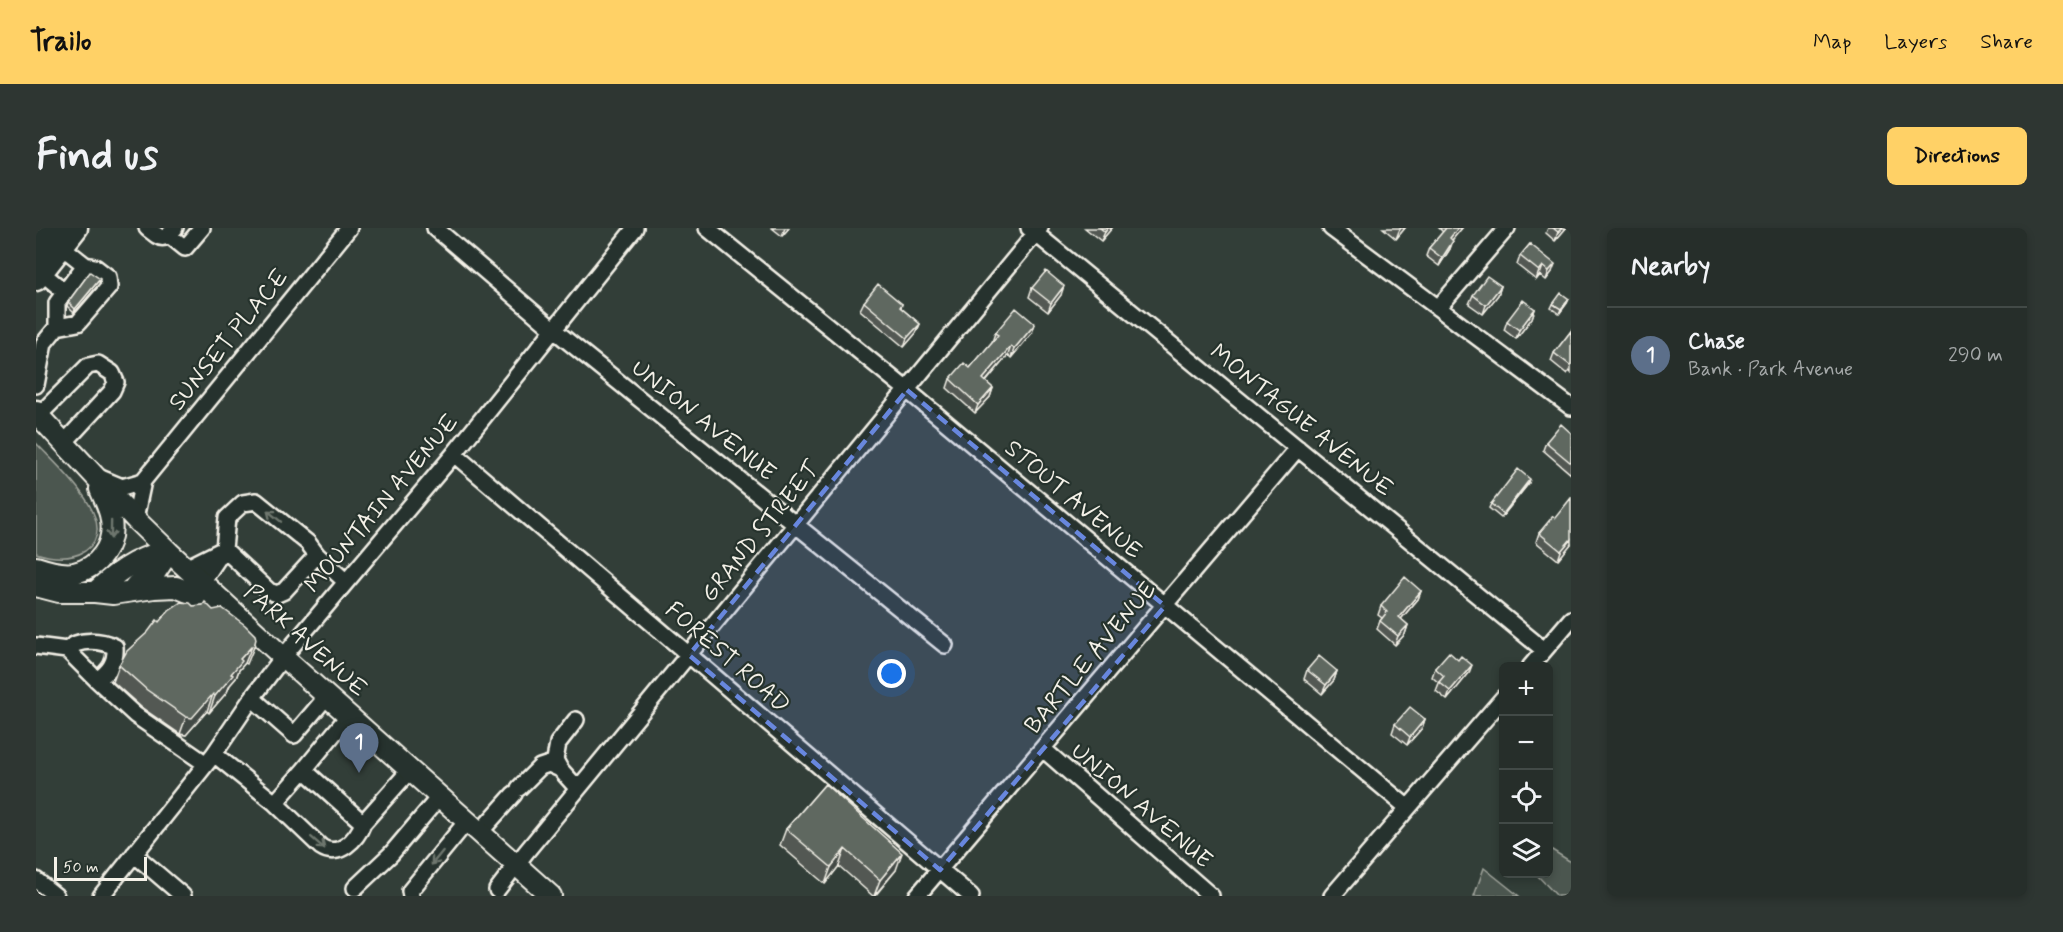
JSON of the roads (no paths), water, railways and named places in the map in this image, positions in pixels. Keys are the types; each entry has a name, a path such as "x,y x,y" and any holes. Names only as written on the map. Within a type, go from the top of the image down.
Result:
{"highway":[{"path":"36,250 76,228"},
{"path":"37,278 58,237"}],"main road":[{"name":"PARK AVENUE","path":"37,413 168,552 516,864 540,892"},
{"path":"36,567 52,572 74,573 92,565 104,553 111,541 111,520 109,509 94,476"},
{"path":"132,590 155,573 168,552"},
{"path":"95,591 112,576 139,560 168,552"},
{"path":"36,586 59,592 95,591 113,594 132,590 176,587 235,612"}],"street":[{"path":"147,228 158,237 163,238 172,232 186,248 202,228"},
{"name":"SUNSET PLACE","path":"135,519 143,481 349,228"},
{"name":"MOUNTAIN AVENUE","path":"101,896 210,759 283,657 454,454 635,228"},
{"name":"STOUT AVENUE","path":"707,228 907,390 1408,808"},
{"path":"1331,228 1571,407"},
{"path":"1438,308 1507,228"},
{"name":"UNION AVENUE","path":"442,230 554,330 945,645"},
{"name":"GRAND STREET","path":"497,890 907,390 1035,230"},
{"name":"MONTAGUE AVENUE","path":"1035,230 1544,650"},
{"path":"57,327 78,323 109,287 108,277 95,267 84,265 58,237"},
{"path":"36,385 44,343 57,327 57,303 84,265"},
{"path":"37,278 65,292"},
{"path":"37,413 88,366 98,364 112,373 116,382 112,391 64,443"},
{"name":"BARTLE AVENUE","path":"917,896 1298,448"},
{"name":"FOREST ROAD","path":"454,454 971,896"},
{"path":"94,476 122,487 143,481"},
{"path":"202,582 224,549 227,518 243,503 256,501 308,543 317,555 346,582"},
{"path":"224,549 269,591 277,594 284,591 317,555"},
{"path":"186,568 224,549"},
{"path":"1534,662 1571,619"},
{"path":"67,650 70,646 103,640 115,646 116,658 107,673 97,680"},
{"path":"36,646 67,650 135,715 210,759 275,803 321,847 329,851 343,848 360,832 363,823 410,770"},
{"path":"252,698 294,735 328,695"},
{"path":"1332,896 1499,702"},
{"path":"275,803 349,715"},
{"path":"576,720 558,743 555,760 578,789"},
{"name":"UNION AVENUE","path":"1043,749 1211,896"},
{"path":"411,896 410,891 474,827 540,767 549,764 560,769"},
{"path":"304,770 363,823"},
{"path":"355,888 392,854 440,796"},
{"path":"134,854 183,896"},
{"path":"36,880 56,896"}],"place":[{"name":"Chase","path":"359,773"}]}
